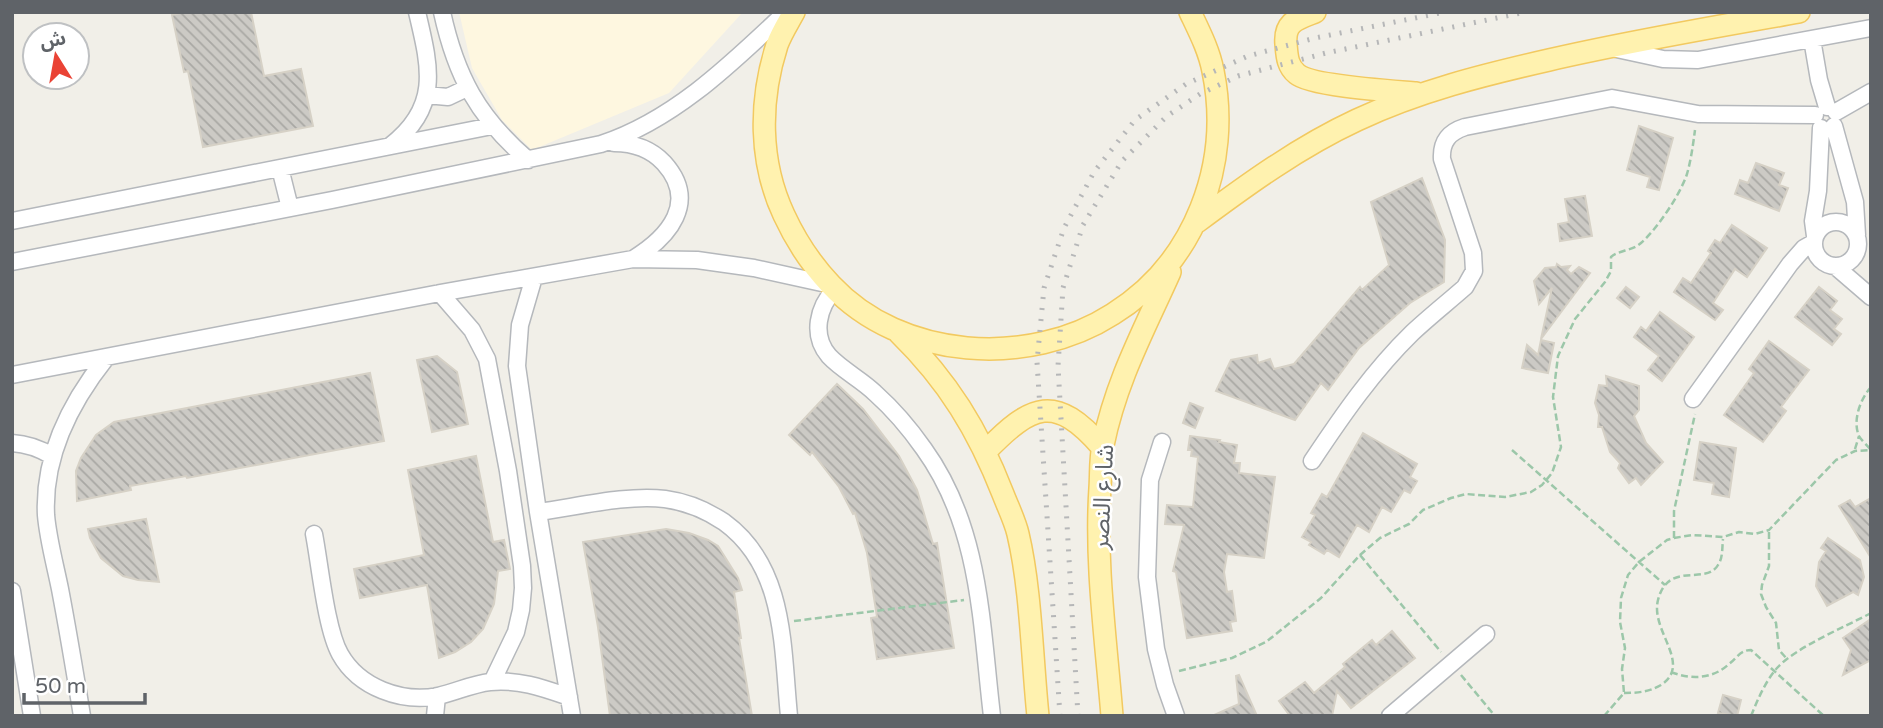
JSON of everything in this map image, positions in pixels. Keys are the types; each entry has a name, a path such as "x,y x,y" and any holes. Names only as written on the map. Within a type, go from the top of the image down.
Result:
{"main road":[{"path":"794,12 778,43 765,94 764,146 775,197 798,244 833,287 864,311 895,329 939,344 984,350 1051,341 1073,334 1114,314 1149,286 1179,251 1207,194 1219,132 1213,68 1203,38 1190,12"},
{"path":"1315,12 1290,22 1286,29 1287,56 1290,66 1299,76 1317,82 1419,94"},
{"path":"1195,223 1277,164 1316,141 1419,94 1487,74 1606,47 1798,12"},
{"name":"شارع النصر","path":"1112,716 1099,557 1098,514 1102,447 1120,384 1137,339 1179,251"},
{"path":"895,329 933,368 959,404 986,451 1018,533 1038,716"},
{"path":"986,451 1015,423 1029,414 1041,411 1060,411 1074,419 1102,447"}],"street":[{"path":"390,146 411,127 419,115 426,95 428,60 417,12"},
{"path":"442,12 449,46 467,88 492,126 528,160"},
{"path":"12,262 601,144 635,131 690,96 728,66 786,12"},
{"path":"1606,47 1663,59 1698,60 1871,28"},
{"path":"1812,39 1827,117 1855,202 1857,252 1852,260 1835,266"},
{"path":"426,95 447,97 467,88"},
{"path":"1312,461 1357,396 1381,367 1412,333 1465,287 1474,271 1473,253 1442,159 1443,145 1451,133 1465,127 1612,98 1699,114 1827,117 1871,92"},
{"path":"1827,117 1813,221 1815,252 1819,259 1835,266 1871,298"},
{"path":"14,218 492,126"},
{"path":"601,144 624,143 646,150 659,158 678,183 681,195 670,228 654,247 633,259"},
{"path":"280,168 290,208"},
{"path":"1697,394 1790,264 1827,223 1845,223 1871,255"},
{"path":"12,375 633,259 697,260 754,268 833,287 820,313 818,323 821,342 831,358 894,411 929,456 956,506 974,560 992,716"},
{"path":"534,277 520,325 517,366 572,716"},
{"path":"440,293 472,330 487,359 522,566 522,610 516,632 492,682"},
{"path":"82,716 46,512 52,456 83,387 106,358"},
{"path":"1162,442 1150,480 1147,577 1150,613 1162,673 1176,716"},
{"path":"12,443 33,446 52,456"},
{"path":"538,512 634,499 663,499 689,504 713,515 735,530 753,550 767,572 776,597 789,716"},
{"path":"314,534 333,637 340,654 364,680 380,690 418,698 492,682 539,686 569,697"},
{"path":"12,592 32,716"},
{"path":"1390,716 1486,634"},
{"path":"435,716 437,696"}],"path":[{"path":"1162,673 1215,664 1266,642 1297,620 1331,589 1360,555 1380,538 1409,524 1423,510 1466,494 1492,498 1531,492 1547,480 1561,447 1553,397 1555,369 1562,343 1575,320 1605,282 1611,271 1611,257 1617,252 1633,249 1642,242 1678,192 1687,175 1699,114"},
{"path":"1855,451 1860,436 1857,415 1862,399 1871,387"},
{"path":"1674,538 1674,511 1697,394"},
{"path":"1860,436 1871,450"},
{"path":"1512,450 1665,585"},
{"path":"1604,716 1624,693 1622,669 1625,648 1620,622 1621,598 1628,575 1639,562 1667,540 1674,538 1692,535 1723,537 1740,532 1755,534 1769,530 1828,467 1845,454 1871,450"},
{"path":"1769,530 1769,566 1762,594 1776,624 1779,650 1787,659"},
{"path":"1624,693 1644,692 1654,688 1663,683 1671,672 1672,655 1659,628 1657,602 1665,585 1679,576 1707,574 1715,569 1721,557 1723,537"},
{"path":"1360,555 1494,716"},
{"path":"780,622 978,598"},
{"path":"1751,716 1774,671 1787,659 1871,613"},
{"path":"1671,672 1689,677 1707,676 1724,669 1741,653 1751,650 1824,716"}],"shaded area":[{"path":"459,12 743,12 669,93 532,150 502,120 472,68"}],"building":[{"path":"184,12 251,12 264,76 301,69 313,126 203,147 188,71 184,72 172,15"},
{"path":"1639,126 1673,138 1659,190 1647,187 1650,177 1627,170"},
{"path":"1756,163 1784,173 1779,185 1788,188 1779,211 1735,194 1740,180 1748,183"},
{"path":"1422,178 1445,240 1444,282 1410,303 1359,348 1328,390 1321,383 1295,420 1216,391 1231,360 1257,355 1258,363 1270,359 1274,369 1294,364 1360,287 1362,290 1389,265 1371,202"},
{"path":"1585,196 1592,236 1560,241 1558,224 1569,222 1565,199"},
{"path":"1732,225 1767,248 1747,277 1735,269 1713,303 1723,310 1715,320 1674,292 1683,278 1691,283 1711,253 1708,251 1715,240 1720,243"},
{"path":"1557,264 1561,267 1570,266 1567,270 1571,274 1579,267 1590,273 1541,339 1552,288 1539,304 1534,281 1545,268 1556,267"},
{"path":"1626,287 1639,297 1630,308 1617,298"},
{"path":"1819,287 1837,301 1830,310 1842,319 1834,329 1841,334 1832,345 1795,317"},
{"path":"1660,312 1694,337 1662,381 1648,370 1659,356 1634,337 1641,327 1646,331"},
{"path":"1541,340 1554,343 1548,373 1522,368 1527,345 1538,355"},
{"path":"1769,341 1809,370 1781,407 1786,411 1763,442 1724,415 1754,373 1749,369"},
{"path":"437,356 457,372 468,424 432,432 417,360"},
{"path":"370,373 384,441 130,486 131,490 77,501 76,471 81,458 96,435 114,422"},
{"path":"1606,376 1639,386 1639,410 1634,416 1646,443 1663,462 1641,485 1636,478 1629,483 1618,468 1620,463 1610,452 1602,427 1598,427 1599,415 1595,403 1599,385 1607,386"},
{"path":"837,384 863,409 899,456 917,490 933,544 937,543 954,648 877,659 871,618 877,617 867,553 855,513 853,514 839,487 812,452 810,455 789,435"},
{"path":"1190,403 1203,408 1195,428 1183,423"},
{"path":"1363,433 1417,464 1410,477 1417,481 1410,493 1404,490 1391,512 1382,507 1369,532 1357,525 1339,557 1327,550 1324,554 1302,537 1315,515 1311,513 1322,494 1327,497"},
{"path":"1190,436 1237,445 1234,463 1240,463 1239,473 1275,477 1264,558 1227,554 1224,572 1227,592 1232,591 1236,621 1230,622 1232,631 1187,638 1176,572 1173,571 1184,525 1165,524 1167,505 1193,507 1198,457 1191,456 1192,450 1188,450"},
{"path":"1700,442 1736,448 1729,497 1712,494 1714,483 1694,480"},
{"path":"476,456 493,542 504,540 510,569 498,571 494,604 483,629 471,642 439,658 427,585 360,598 354,569 424,555 408,470"},
{"path":"1871,498 1871,558 1839,506 1850,500 1855,507"},
{"path":"146,519 159,582 123,576 101,558 88,529"},
{"path":"666,529 689,533 718,546 738,578 742,590 734,592 752,716 610,716 583,542"},
{"path":"1828,538 1860,560 1864,577 1858,595 1853,592 1827,606 1816,586 1819,562 1826,551 1821,548"},
{"path":"1871,619 1871,660 1843,675 1851,650 1843,638"},
{"path":"1392,631 1415,658 1351,708 1337,691 1332,716 1290,716 1279,701 1305,682 1314,693 1372,640 1376,645"},
{"path":"1239,675 1257,716 1212,716 1239,704 1236,676"},
{"path":"1723,695 1741,700 1737,716 1718,713"}],"railway":[{"path":"1060,716 1037,362 1044,288 1064,228 1094,172 1135,120 1186,84 1248,56 1315,38 1445,12"},
{"path":"1078,716 1058,366 1063,288 1083,225 1122,161 1167,116 1200,94 1238,76 1326,53 1526,12"}]}
